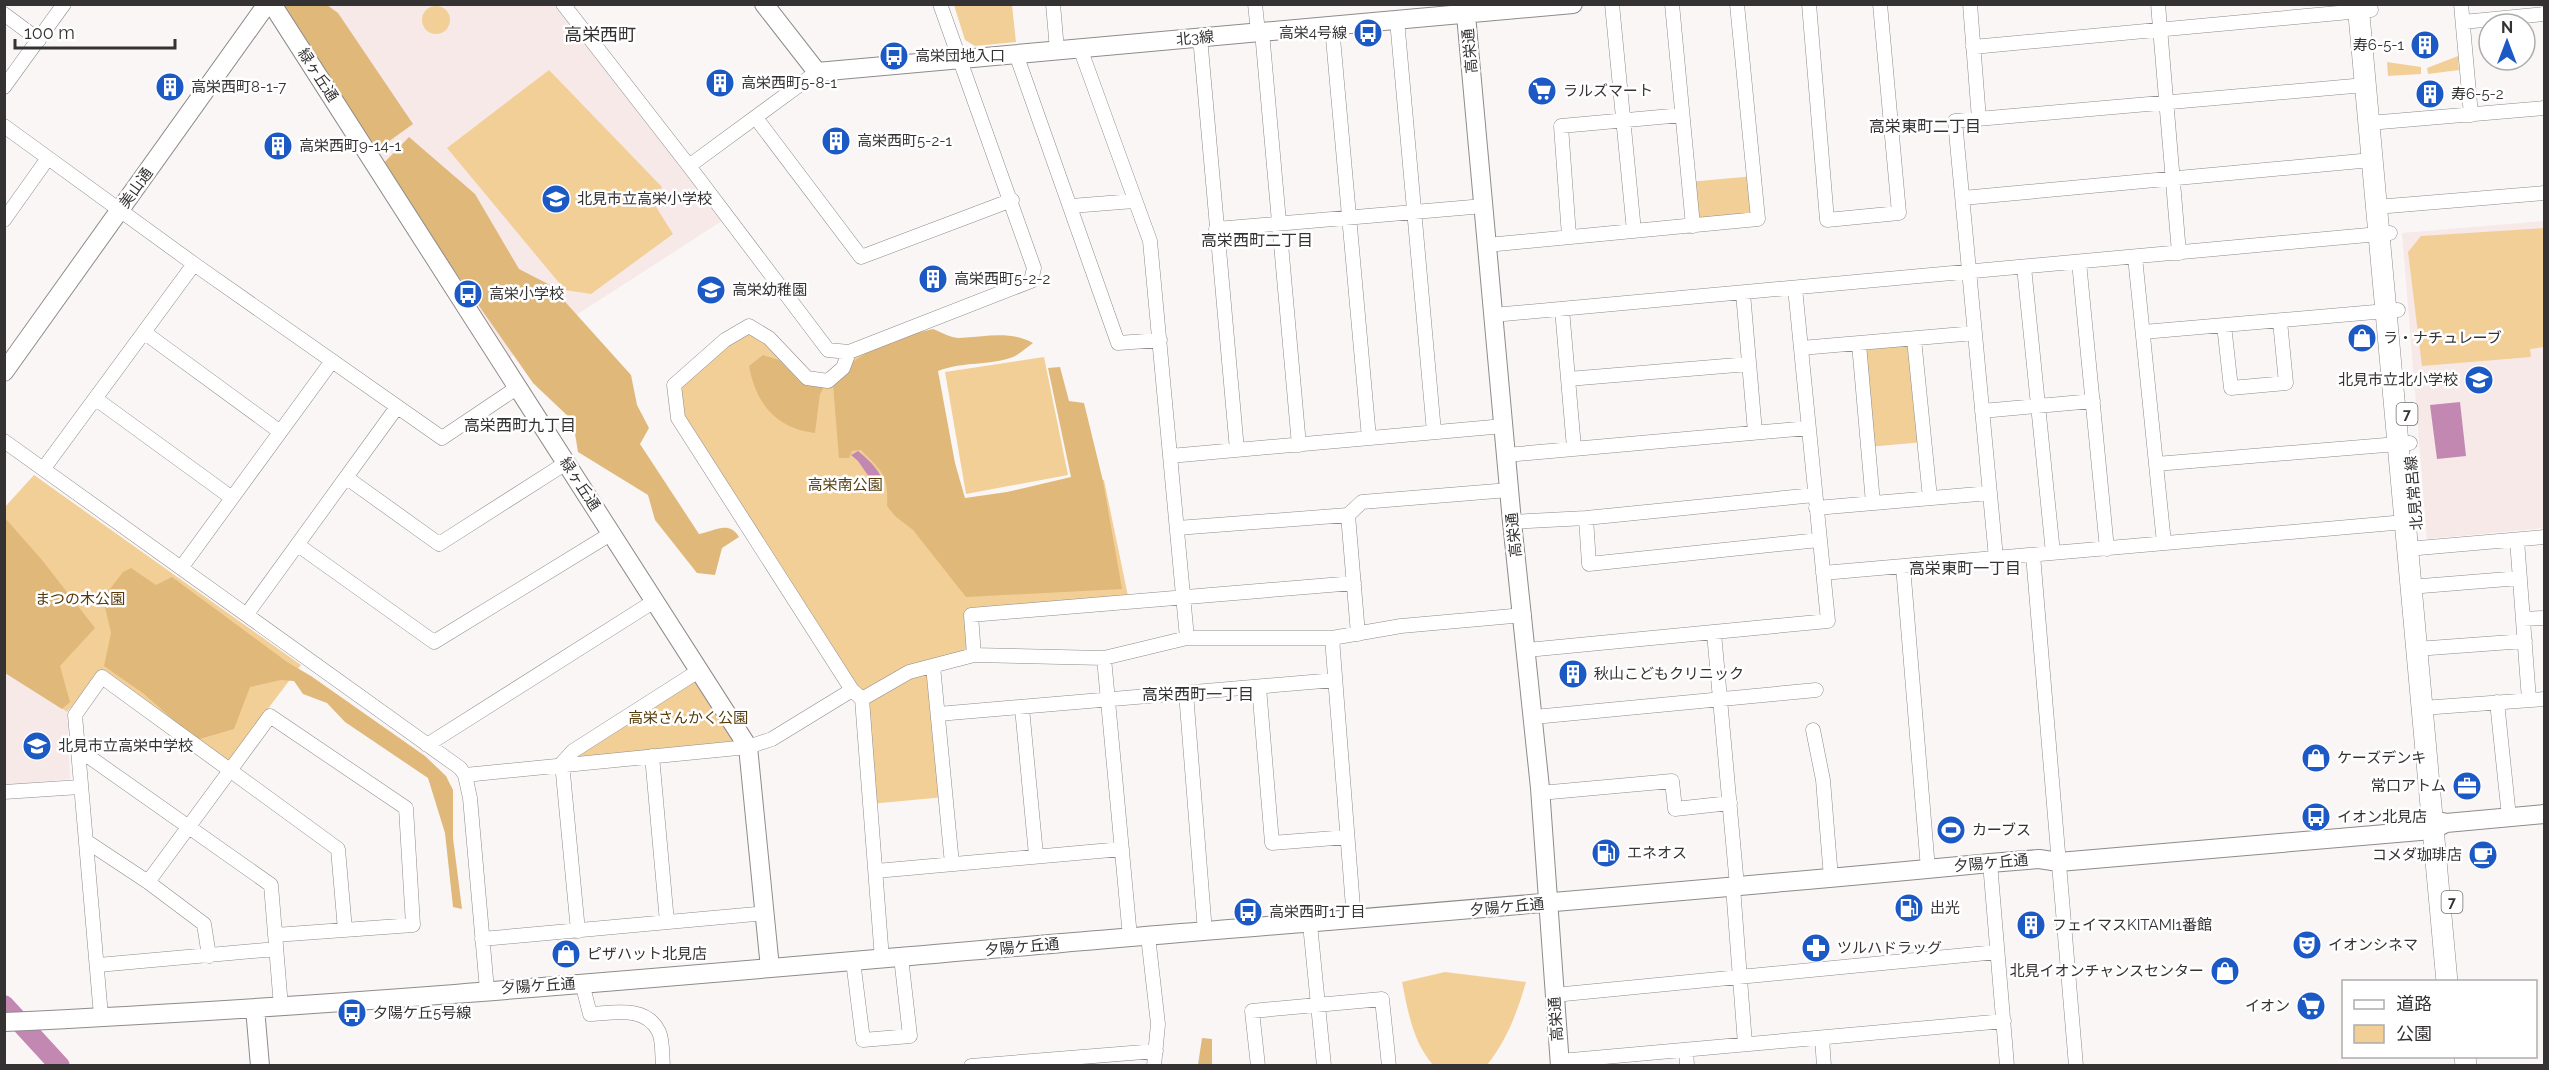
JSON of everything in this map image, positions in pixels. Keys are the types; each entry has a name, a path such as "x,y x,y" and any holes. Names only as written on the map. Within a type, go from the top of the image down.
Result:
{"main road":[{"name":"北見常呂線","path":"2365,7 2365,85 2375,122 2372,160 2382,207"},
{"name":"北見常呂線","path":"2365,7 2428,708 2447,980"},
{"name":"北見常呂線","path":"2404,443 2405,522 2422,586 2422,649"},
{"name":"北見常呂線","path":"2436,824 2458,980"}],"street":[{"path":"4,87 64,4"},
{"name":"美山通","path":"4,372 270,4"},
{"name":"緑ヶ丘通","path":"270,4 656,600 748,747 770,968"},
{"path":"562,4 689,166 828,350 849,352 1031,281 1034,268 1012,200 940,4"},
{"path":"1053,4 1057,50"},
{"path":"1255,4 1260,32 1299,445"},
{"name":"北3線","path":"817,72 1332,27 1466,9 1573,4"},
{"path":"1612,4 1634,231"},
{"path":"1672,4 1693,226"},
{"path":"1487,245 1758,219 1737,4"},
{"path":"1809,4 1827,220 1899,213 1880,4"},
{"path":"1970,4 1979,119"},
{"path":"2158,4 2179,253"},
{"path":"2461,4 2471,115"},
{"path":"689,166 817,72 764,5"},
{"path":"1973,47 2160,30 2365,7"},
{"name":"高栄通","path":"1466,9 1512,522 1534,717 1560,1063"},
{"path":"4,14 39,40"},
{"path":"2463,22 2544,14"},
{"path":"1397,20 1434,432"},
{"path":"1332,27 1369,438"},
{"path":"1200,37 1237,450"},
{"path":"1080,48 1150,241 1187,638"},
{"path":"1016,54 1118,343 1160,340"},
{"path":"1996,558 1955,121 2365,85"},
{"path":"2375,122 2544,108"},
{"path":"1569,236 1561,126 1682,115"},
{"path":"756,118 861,256 1012,200"},
{"path":"4,126 194,264 442,438 518,387"},
{"path":"4,220 48,158"},
{"path":"1963,198 2372,160"},
{"path":"2382,207 2544,193"},
{"path":"1071,206 1134,201"},
{"path":"1216,229 1484,206"},
{"path":"1493,315 2385,234"},
{"path":"2135,257 2164,543"},
{"path":"2079,262 2107,549"},
{"path":"44,468 194,264"},
{"path":"2024,267 2052,553"},
{"path":"1527,650 1828,621 1795,288"},
{"path":"1743,293 1755,432"},
{"path":"1562,309 1574,448"},
{"path":"2143,332 2392,310"},
{"path":"2224,325 2230,388 2286,383 2280,321"},
{"path":"849,352 843,368 828,381 807,378 769,338 749,326 725,340 674,386 678,418 857,694 876,871 882,959"},
{"path":"144,333 279,431"},
{"path":"1801,348 1975,333"},
{"path":"1914,339 1930,498"},
{"path":"1859,344 1873,503"},
{"path":"181,567 332,361"},
{"path":"1568,379 1749,364"},
{"path":"96,399 232,498"},
{"path":"1982,411 2093,401"},
{"path":"247,614 397,407"},
{"path":"1170,456 1504,426"},
{"path":"1506,454 1808,428"},
{"path":"4,441 460,768 465,775 470,798 487,990"},
{"path":"2156,464 2404,443"},
{"path":"347,478 439,544 566,463"},
{"path":"1177,528 1348,515 1362,502 1509,490"},
{"path":"1512,522 1815,502 1873,503 1990,493"},
{"path":"1348,515 1358,634"},
{"path":"1586,518 1589,564 1819,540"},
{"path":"1823,573 2405,522"},
{"path":"298,545 434,642 612,532"},
{"path":"2413,549 2544,537"},
{"path":"2517,540 2529,700"},
{"path":"2033,555 2076,1065"},
{"path":"1903,566 1928,869"},
{"path":"2422,586 2520,578"},
{"path":"974,655 971,615 1354,582"},
{"path":"427,745 656,600"},
{"path":"465,775 562,763 748,747 772,739 857,694 909,672 974,655 1104,658 1187,638 1332,638 1401,626 1524,615"},
{"path":"2523,619 2544,618"},
{"path":"1714,633 1730,803 1745,1044"},
{"path":"1332,638 1354,920"},
{"path":"2422,649 2525,641"},
{"path":"971,1065 1155,1058 1158,1024 1122,849 1104,658"},
{"path":"933,666 952,864"},
{"path":"578,931 562,763 573,751 700,670"},
{"path":"101,1016 75,715 102,677 338,849 345,930"},
{"path":"938,714 1335,680"},
{"path":"1259,687 1272,843 1347,837"},
{"path":"1534,717 1816,690"},
{"path":"1186,693 1205,932"},
{"path":"2428,708 2544,699"},
{"path":"2497,702 2509,818"},
{"path":"1022,708 1036,855"},
{"path":"98,964 209,956 345,930 413,925 405,808 270,716 148,882"},
{"path":"1813,730 1823,780 1832,878"},
{"path":"78,749 271,885 280,1007"},
{"path":"652,756 667,921"},
{"path":"1540,793 1672,781 1675,808 1730,803"},
{"path":"4,792 80,787"},
{"path":"2544,814 2544,821"},
{"name":"夕陽ケ丘通","path":"4,1022 280,1007 1310,924 2544,814"},
{"path":"86,841 148,882 204,924 209,956"},
{"path":"876,871 1122,849"},
{"path":"1990,863 2007,1065"},
{"path":"482,939 766,913"},
{"path":"1310,924 1324,1065"},
{"path":"1554,994 1997,952"},
{"path":"853,961 863,1040 910,1036 901,957"},
{"path":"582,983 590,1014 635,1012 649,1019 659,1033 663,1065"},
{"path":"1258,1065 1252,1011 1382,999 1389,1065"},
{"path":"255,1008 260,1065"},
{"path":"1560,1063 2004,1021"},
{"path":"1821,1038 1824,1065"},
{"path":"1686,1050 1687,1065"}],"shaded area":[{"name":"北見市立高栄小学校","path":"272,5 563,5 728,217 502,363"},
{"path":"283,5 327,5 338,13 413,124 381,147 368,139"},
{"path":"409,137 475,194 519,269 550,285 631,375 637,405 649,428 640,444 699,534 726,528 731,529 739,537 722,548 715,575 697,573 655,520 648,495 578,452 573,421 533,383 381,166"},
{"name":"北見市立北小学校","path":"2544,221 2544,528 2427,539 2402,233"},
{"path":"933,329 956,338 1006,335 1033,343 1016,356 1004,360 957,366 938,371 955,463 965,498 1007,492 1071,477 1048,368 1060,367 1069,401 1084,403 1103,481 1122,589 966,597 913,530 895,516 887,506 885,480 874,463 861,450 852,451 849,458 839,458 833,385 826,384 820,394 815,433 789,426 778,419 762,402 752,379 749,366 763,355 779,360 801,383 823,381 875,349"},
{"path":"2460,402 2466,456 2437,459 2430,405"},
{"path":"858,451 879,473 883,483 882,488 876,487 858,461 851,455"},
{"path":"5,518 42,560 95,628 60,666 70,702 62,709 5,673"},
{"path":"131,568 156,585 172,577 287,662 311,676 425,756 446,776 453,790 453,838 462,909 453,907 445,833 428,778 345,722 327,703 303,694 294,681 281,680 250,687 234,729 196,740 144,694 104,666 111,633 103,598 123,572"},
{"name":"北見市立高栄中学校","path":"4,664 67,712 70,779 5,785"},
{"path":"1202,1038 1212,1039 1212,1065 1198,1065"}],"green space":[{"path":"954,5 1012,5 1016,42 975,46 965,40"},
{"path":"436,6 446,10 450,20 446,30 436,34 426,30 422,20 426,10"},
{"path":"2458,56 2459,70 2428,74 2427,68"},
{"path":"2387,62 2421,67 2421,74 2388,76"},
{"path":"549,70 662,187 653,202 673,234 591,294 565,290 447,148"},
{"path":"1754,176 1758,219 1693,226 1689,182"},
{"path":"2544,228 2544,347 2530,349 2531,357 2422,366 2408,252 2421,236"},
{"name":"高栄南公園","path":"749,326 807,378 828,381 849,352 905,337 961,503 1104,480 1129,601 971,615 974,655 933,666 945,797 870,804 862,699 678,418 674,385"},
{"path":"1914,339 1924,442 1868,447 1859,344"},
{"path":"1044,357 1068,475 966,494 945,372"},
{"name":"まつの木公園","path":"34,475 301,665 227,763 102,671 67,712 5,664 4,508"},
{"name":"高栄さんかく公園","path":"700,670 748,747 562,763"},
{"path":"1445,972 1526,982 1511,1026 1487,1065 1433,1065 1416,1037 1402,982"}],"waterway":[{"path":"4,1005 60,1066"}],"place":[{"name":"高栄4号線","path":"1368,33"},
{"name":"寿6-5-1","path":"2425,45"},
{"name":"高栄団地入口","path":"894,56"},
{"name":"高栄西町5-8-1","path":"720,83"},
{"name":"高栄西町8-1-7","path":"170,87"},
{"name":"ラルズマート","path":"1542,91"},
{"name":"寿6-5-2","path":"2430,94"},
{"name":"高栄西町5-2-1","path":"836,141"},
{"name":"高栄西町9-14-1","path":"278,146"},
{"name":"北見市立高栄小学校","path":"556,199"},
{"name":"高栄西町5-2-2","path":"933,279"},
{"name":"高栄幼稚園","path":"711,290"},
{"name":"高栄小学校","path":"468,294"},
{"name":"ラ・ナチュレーブ","path":"2362,338"},
{"name":"北見市立北小学校","path":"2479,380"},
{"name":"秋山こどもクリニック","path":"1573,674"},
{"name":"北見市立高栄中学校","path":"37,746"},
{"name":"ケーズデンキ","path":"2316,758"},
{"name":"常口アトム","path":"2467,786"},
{"name":"イオン北見店","path":"2316,817"},
{"name":"カーブス","path":"1951,830"},
{"name":"エネオス","path":"1606,853"},
{"name":"コメダ珈琲店","path":"2483,855"},
{"name":"出光","path":"1909,908"},
{"name":"高栄西町1丁目","path":"1248,912"},
{"name":"フェイマスKITAMI1番館","path":"2031,925"},
{"name":"イオンシネマ","path":"2307,945"},
{"name":"ツルハドラッグ","path":"1816,948"},
{"name":"ピザハット北見店","path":"566,954"},
{"name":"北見イオンチャンスセンター","path":"2225,971"},
{"name":"イオン","path":"2311,1006"},
{"name":"夕陽ケ丘5号線","path":"352,1013"}],"district":[{"name":"高栄西町","path":"600,35"},
{"name":"高栄東町二丁目","path":"1925,126"},
{"name":"高栄西町二丁目","path":"1257,240"},
{"name":"高栄西町九丁目","path":"520,425"},
{"name":"高栄東町一丁目","path":"1965,568"},
{"name":"高栄西町一丁目","path":"1198,694"}]}
